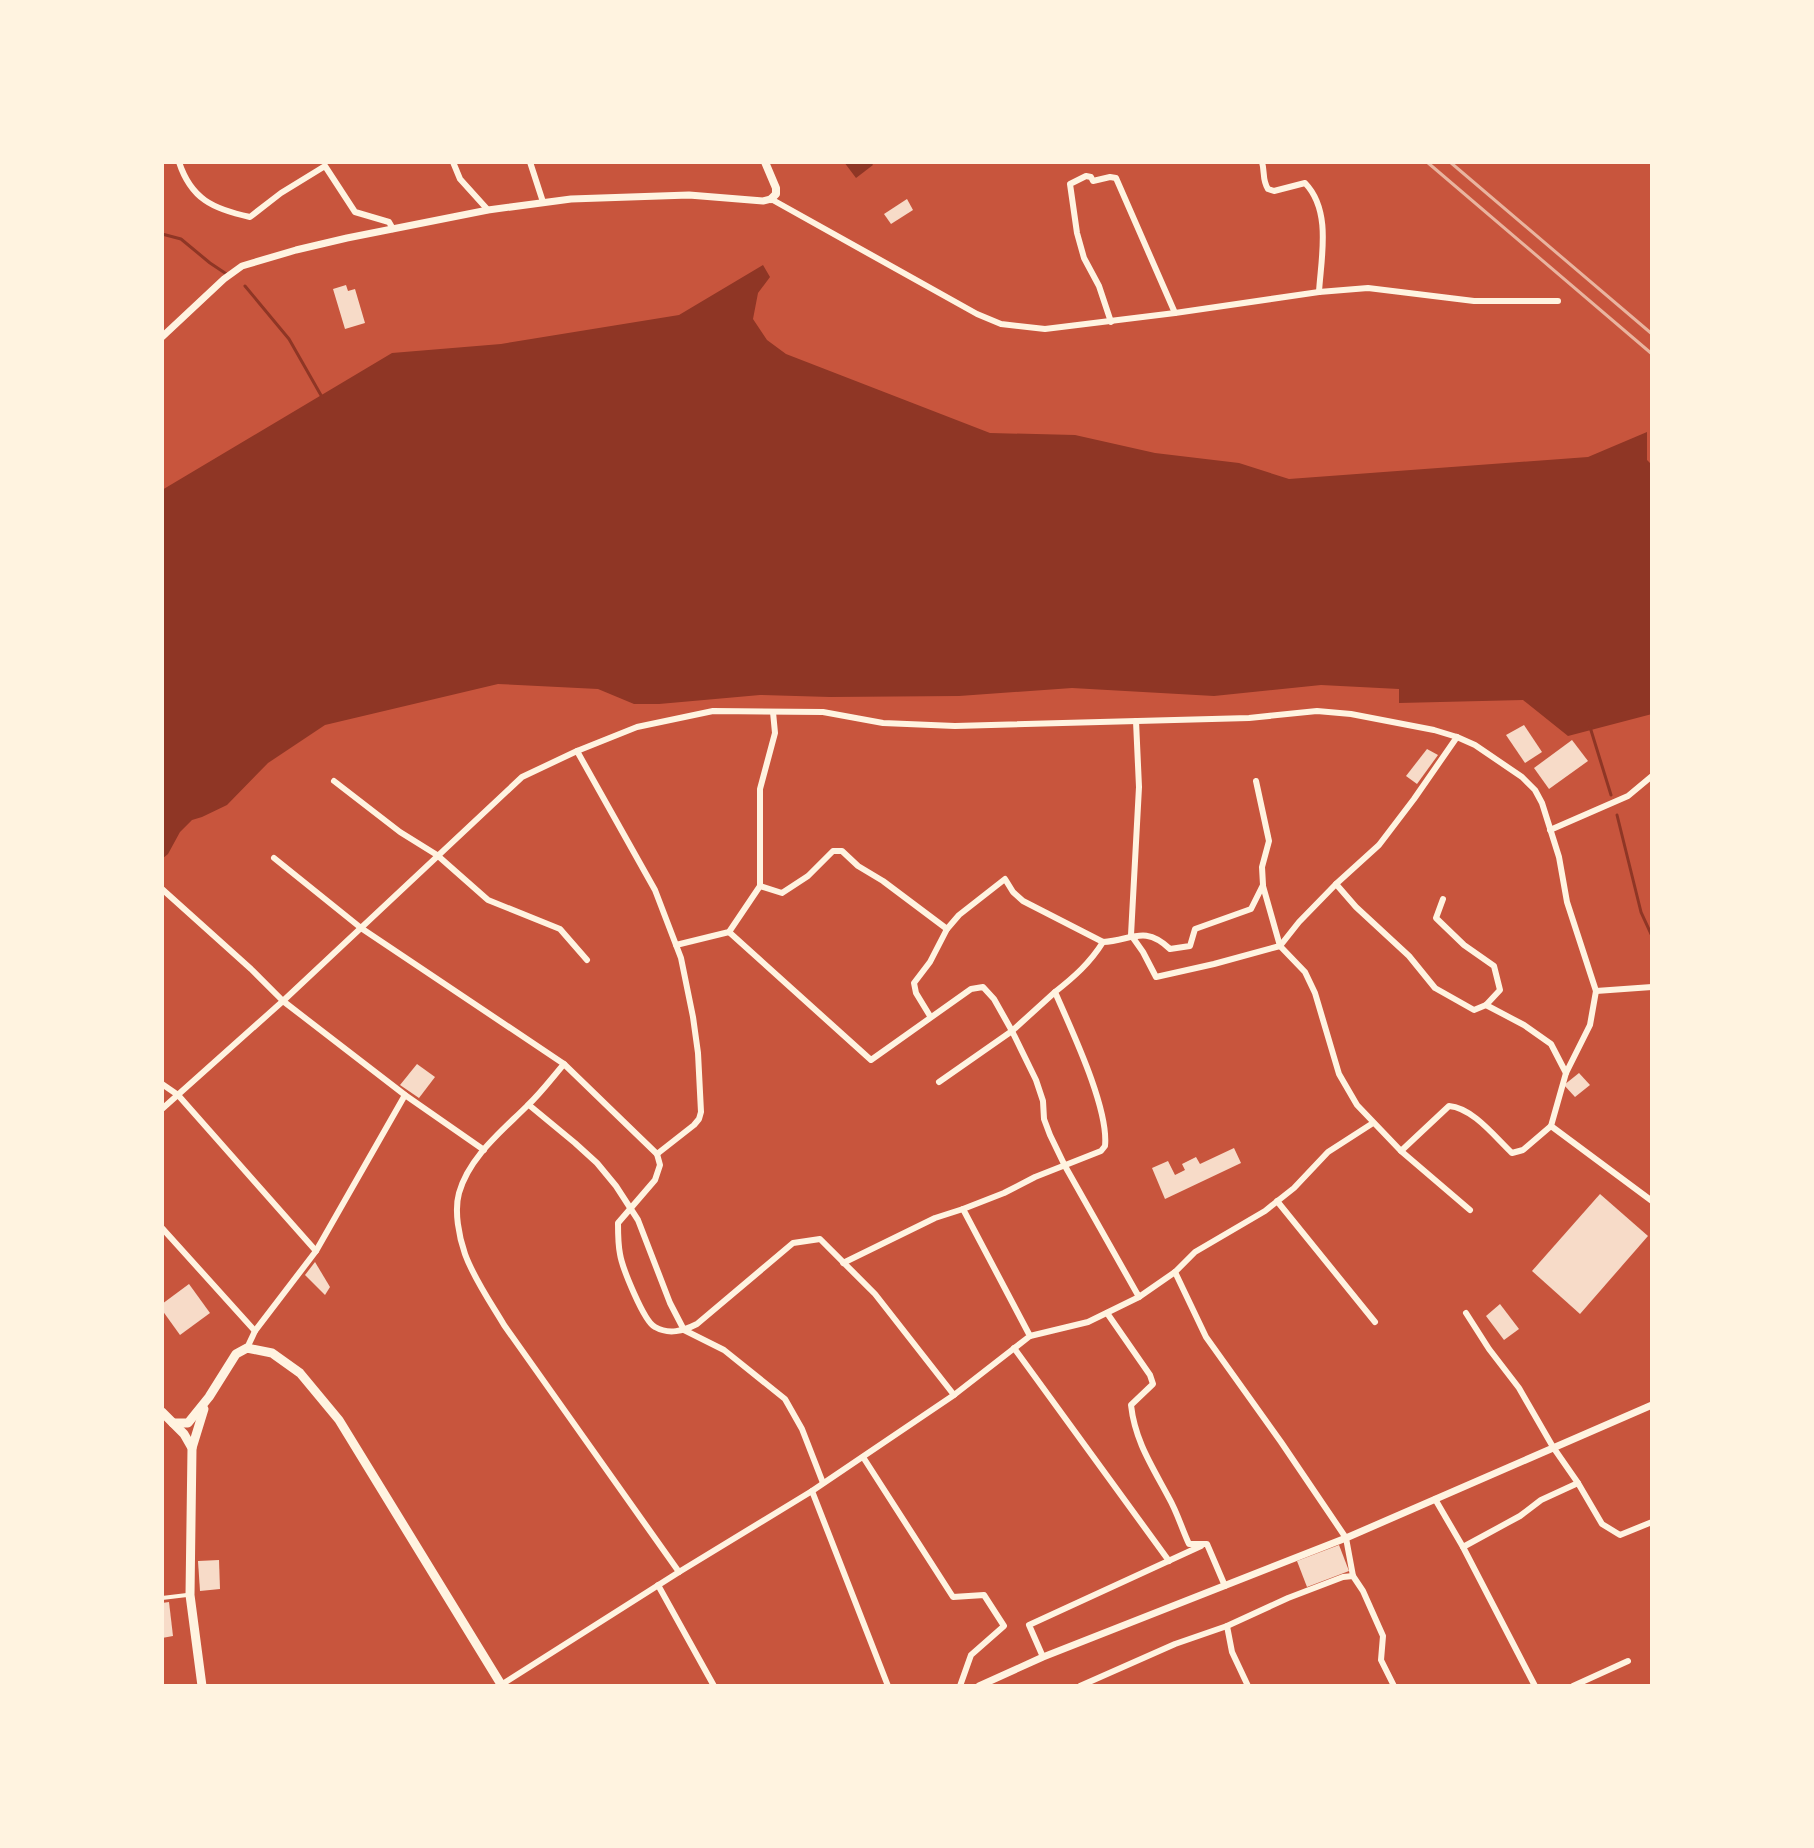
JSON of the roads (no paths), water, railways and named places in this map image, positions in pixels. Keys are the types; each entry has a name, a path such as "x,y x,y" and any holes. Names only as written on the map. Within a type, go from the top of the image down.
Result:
{"main road":[{"path":"765,162 776,188 776,194 771,199"},
{"path":"173,1423 188,1423 236,1354 247,1348 272,1353 300,1373 339,1420 502,1685"},
{"path":"202,1686 190,1595 192,1448 209,1397"},
{"path":"162,1412 189,1439 192,1448"}],"street":[{"path":"179,162 194,194 228,213 250,217 323,164 355,212 389,222 393,229"},
{"path":"453,162 460,179 488,210"},
{"path":"530,162 543,202"},
{"path":"1262,162 1263,179 1268,189 1274,191 1305,183 1311,190 1323,222 1319,292"},
{"path":"1111,322 1077,233 1070,184 1086,176 1093,181 1116,178 1175,313"},
{"path":"162,337 242,266 296,250 488,210 543,202 689,195 771,199 950,300 1001,324 1045,329 1368,288 1474,301 1558,301"},
{"path":"162,1109 283,1001 522,777 637,727 713,711 823,712 883,723 955,726 1249,718 1317,711 1351,714 1457,737 1475,745 1522,777 1535,790 1559,857 1567,902 1596,991 1590,1025 1566,1073 1551,1126 1523,1150 1512,1153 1469,1113 1449,1106 1401,1151"},
{"path":"676,945 729,932 760,886 760,789 775,733 773,712"},
{"path":"1136,721 1139,787 1131,935 1156,977 1280,946 1336,884 1379,845 1457,737"},
{"path":"577,751 655,890 681,958 693,1017 701,1112 694,1125 657,1154"},
{"path":"1550,830 1628,796 1652,776"},
{"path":"334,781 400,832 437,855 488,900 560,929 587,960"},
{"path":"1256,781 1269,841 1262,867 1263,885 1280,946 1305,972 1315,993 1339,1074 1357,1105 1373,1123 1470,1210"},
{"path":"760,886 782,893 808,876 833,851 842,851 858,866 947,929"},
{"path":"274,858 361,928 564,1064 657,1154 660,1165 655,1180 618,1223 620,1257 651,1326 673,1332 697,1324 793,1243 820,1239 875,1294 954,1395"},
{"path":"930,1016 916,993 914,983 959,915 1005,879 1023,901 1103,942 1131,935 1158,937 1170,949 1190,946 1195,929 1251,909 1263,885"},
{"path":"1336,884 1409,956 1435,988 1474,1010 1486,1005 1500,990 1494,966 1464,945 1436,918 1443,899"},
{"path":"162,889 283,1001 405,1095 484,1150"},
{"path":"729,932 871,1060 971,989 983,987 994,999 1036,1080 1043,1101 1044,1119 1065,1166 1139,1297"},
{"path":"939,1082 1012,1031 1080,972 1103,942"},
{"path":"1596,991 1652,987"},
{"path":"843,1263 914,1228 1004,1193 1101,1151 1105,1146 1104,1124 1092,1084 1055,992"},
{"path":"1486,1005 1524,1025 1551,1044 1566,1073"},
{"path":"564,1064 469,1170 459,1194 458,1221 465,1254 504,1325 679,1572"},
{"path":"162,1084 178,1095 316,1251"},
{"path":"247,1348 255,1331 316,1251 405,1095"},
{"path":"529,1105 597,1163 616,1186 638,1220 670,1303 684,1330 724,1350 785,1399 802,1429 823,1483"},
{"path":"502,1685 812,1491 954,1395 1030,1336 1088,1322 1139,1297 1175,1272 1195,1252 1265,1211 1294,1188 1328,1152 1373,1123"},
{"path":"1551,1126 1652,1201"},
{"path":"1277,1201 1375,1322"},
{"path":"963,1209 1030,1336"},
{"path":"162,1228 255,1331"},
{"path":"1175,1272 1206,1337 1346,1538 1353,1576 1383,1636 1381,1660 1394,1686"},
{"path":"1107,1313 1153,1384 1131,1405 1133,1426 1148,1462 1171,1501 1189,1544 1207,1544"},
{"path":"1466,1313 1519,1388 1602,1524 1620,1535 1652,1522"},
{"path":"1014,1348 1169,1561"},
{"path":"979,1686 1043,1657 1346,1538 1652,1405"},
{"path":"863,1457 953,1597 984,1595 1004,1626 971,1655 960,1686"},
{"path":"1463,1547 1520,1516 1541,1500 1578,1483"},
{"path":"812,1491 888,1686"},
{"path":"1435,1499 1535,1686"},
{"path":"1207,1544 1225,1586"},
{"path":"1043,1657 1029,1625 1207,1544"},
{"path":"1080,1686 1288,1598 1353,1576"},
{"path":"658,1585 714,1686"},
{"path":"162,1598 190,1595"},
{"path":"1227,1626 1232,1652 1248,1686"},
{"path":"1573,1686 1628,1661"}],"waterway":[{"path":"162,234 181,239 228,275"},
{"path":"245,286 289,339 322,397"},
{"path":"1590,727 1611,795"},
{"path":"1617,815 1641,912 1652,936"}],"railway":[{"path":"1427,162 1652,354"},
{"path":"1450,162 1652,334"}]}
